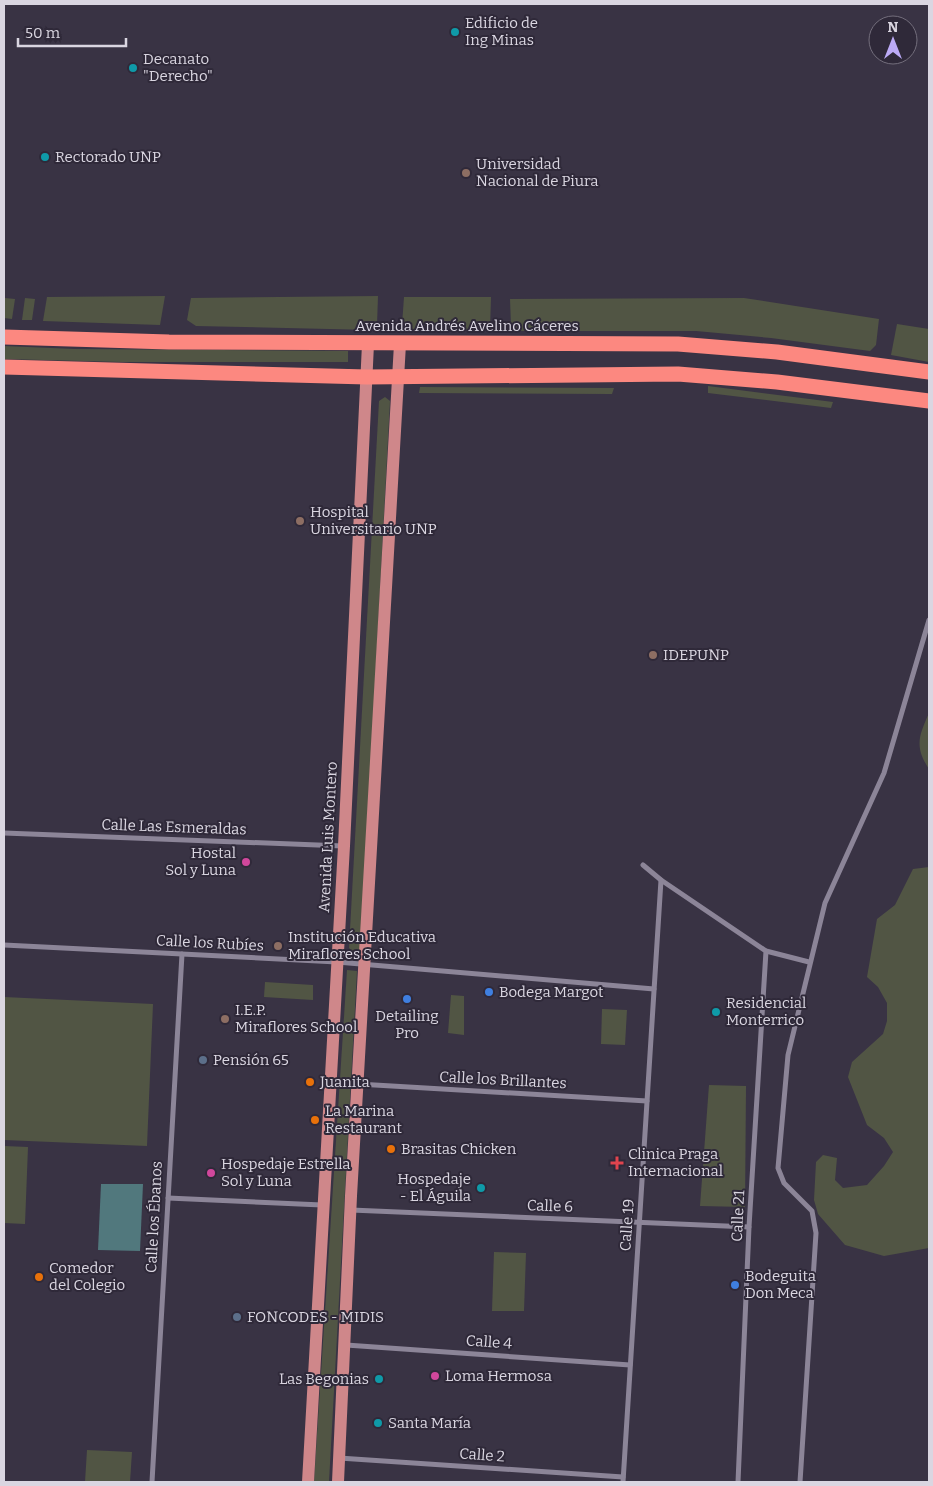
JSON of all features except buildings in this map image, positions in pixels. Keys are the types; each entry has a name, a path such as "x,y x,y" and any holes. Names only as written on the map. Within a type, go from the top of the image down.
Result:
{"highway":[{"name":"Avenida Andrés Avelino Cáceres","path":"4,337 368,344 678,344 777,352 929,372"},
{"path":"4,367 368,377 678,374 777,382 929,401"}],"main road":[{"name":"Avenida Luis Montero","path":"308,1482 344,846 368,377 368,344"},
{"path":"338,1482 350,1210 400,344"}],"street":[{"path":"800,1482 816,1233 812,1211 784,1183 778,1168 788,1056 809,962 825,903 884,773 929,620"},
{"name":"Calle Las Esmeraldas","path":"4,833 344,846"},
{"path":"643,865 661,880 766,951 809,962"},
{"name":"Calle 19","path":"623,1480 661,880"},
{"name":"Calle los Rubíes","path":"4,946 337,962 654,989"},
{"name":"Calle 21","path":"738,1482 749,1227 766,951"},
{"name":"Calle los Ébanos","path":"152,1482 182,954"},
{"name":"Calle los Brillantes","path":"357,1084 647,1101"},
{"path":"168,1198 323,1205"},
{"name":"Calle 6","path":"350,1210 749,1227"},
{"name":"Calle 4","path":"345,1345 630,1365"},
{"name":"Calle 2","path":"339,1458 623,1480"}],"shaded area":[{"path":"165,296 160,325 43,321 47,297"},
{"path":"378,296 377,325 372,330 196,326 187,320 191,298"},
{"path":"404,297 491,297 490,330 407,331 402,325"},
{"path":"5,298 15,299 12,319 4,318"},
{"path":"25,298 35,299 32,320 22,320"},
{"path":"744,298 879,319 876,345 870,351 771,338 696,331 519,331 511,326 510,299"},
{"path":"897,324 929,329 929,362 891,355"},
{"path":"4,346 75,349 348,351 348,362 122,362 4,359"},
{"path":"708,386 833,402 831,408 708,393"},
{"path":"420,387 614,388 612,394 419,393"},
{"path":"385,397 390,401 361,948 354,953 349,948 379,401"},
{"path":"929,713 929,769 921,754 920,741"},
{"path":"929,867 929,1248 884,1256 845,1245 818,1214 814,1200 816,1162 823,1155 837,1158 835,1180 843,1188 867,1185 884,1166 893,1152 884,1138 867,1125 848,1077 852,1062 883,1034 887,1021 887,1003 878,987 867,977 877,919 895,905 913,869"},
{"path":"347,970 357,971 329,1482 314,1482"},
{"path":"265,982 313,985 313,1000 264,997"},
{"path":"451,995 464,996 464,1035 448,1033"},
{"path":"4,997 153,1004 147,1146 4,1140"},
{"path":"602,1009 627,1010 625,1045 601,1044"},
{"path":"709,1085 746,1086 745,1207 700,1206"},
{"path":"4,1146 28,1147 25,1224 4,1223"},
{"path":"101,1184 143,1184 140,1251 98,1250"},
{"path":"494,1252 526,1253 524,1311 492,1311"},
{"path":"87,1450 132,1452 130,1482 85,1482"}],"place":[{"name":"Edificio de Ing Minas","path":"455,32"},
{"name":"Decanato \"Derecho\"","path":"133,68"},
{"name":"Rectorado UNP","path":"45,157"},
{"name":"Universidad Nacional de Piura","path":"466,173"},
{"name":"Hospital Universitario UNP","path":"300,521"},
{"name":"IDEPUNP","path":"653,655"},
{"name":"Hostal Sol y Luna","path":"246,862"},
{"name":"Institución Educativa Miraflores School","path":"278,946"},
{"name":"Bodega Margot","path":"489,992"},
{"name":"Detailing Pro","path":"407,999"},
{"name":"Residencial Monterrico","path":"716,1012"},
{"name":"I.E.P. Miraflores School","path":"225,1019"},
{"name":"Pensión 65","path":"203,1060"},
{"name":"Juanita","path":"310,1082"},
{"name":"La Marina Restaurant","path":"315,1120"},
{"name":"Brasitas Chicken","path":"391,1149"},
{"name":"Clinica Praga Internacional","path":"617,1163"},
{"name":"Hospedaje Estrella Sol y Luna","path":"211,1173"},
{"name":"Hospedaje - El Águila","path":"481,1188"},
{"name":"Comedor del Colegio","path":"39,1277"},
{"name":"Bodeguita Don Meca","path":"735,1285"},
{"name":"FONCODES - MIDIS","path":"237,1317"},
{"name":"Loma Hermosa","path":"435,1376"},
{"name":"Las Begonias","path":"379,1379"},
{"name":"Santa María","path":"378,1423"}]}
